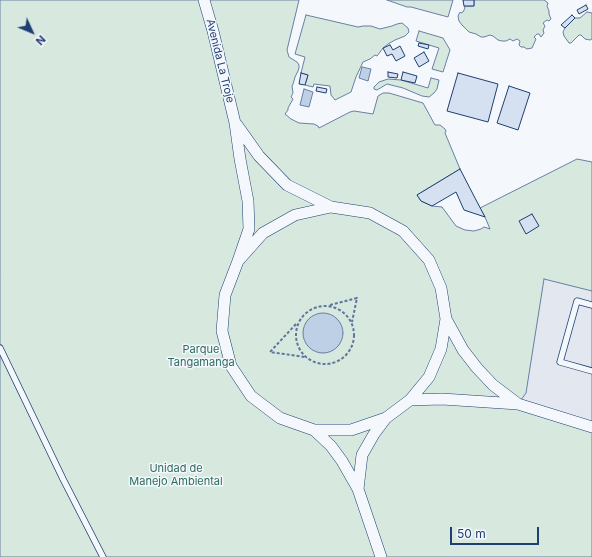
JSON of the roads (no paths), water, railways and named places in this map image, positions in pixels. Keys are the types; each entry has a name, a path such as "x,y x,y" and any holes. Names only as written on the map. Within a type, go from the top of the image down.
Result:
{"street":[{"name":"Avenida La Troje","path":"204,0 213,30 235,123 248,201 249,229 225,295 222,331 231,366 251,396 280,418 314,430"},
{"name":"Avenida La Troje","path":"235,123 258,156 287,185 331,208"},
{"path":"238,261 263,233 288,218 295,215 331,208 370,213 403,231 429,260 441,288 446,319 442,349 430,377 410,400 386,418 374,434 362,455 358,489"},
{"path":"446,319 463,350 477,368 494,385 518,404"},
{"path":"410,400 442,399 518,404 592,427"},
{"path":"314,430 351,430 386,418"},
{"path":"314,430 331,446 342,461 358,489 381,557"}],"lane":[{"path":"592,306 577,301 560,362 592,371"},
{"path":"0,348 63,479 103,557"}],"water":[{"path":"362,67 371,69 368,81 359,78"},
{"path":"304,89 313,92 309,107 300,105"},
{"path":"327,313 334,316 340,322 343,333 342,341 334,350 327,353 319,353 312,350 304,341 303,329 306,322 315,314"}],"park label":[{"name":"Parque Tangamanga","path":"201,356"},
{"name":"Unidad de Manejo Ambiental","path":"176,475"}]}
